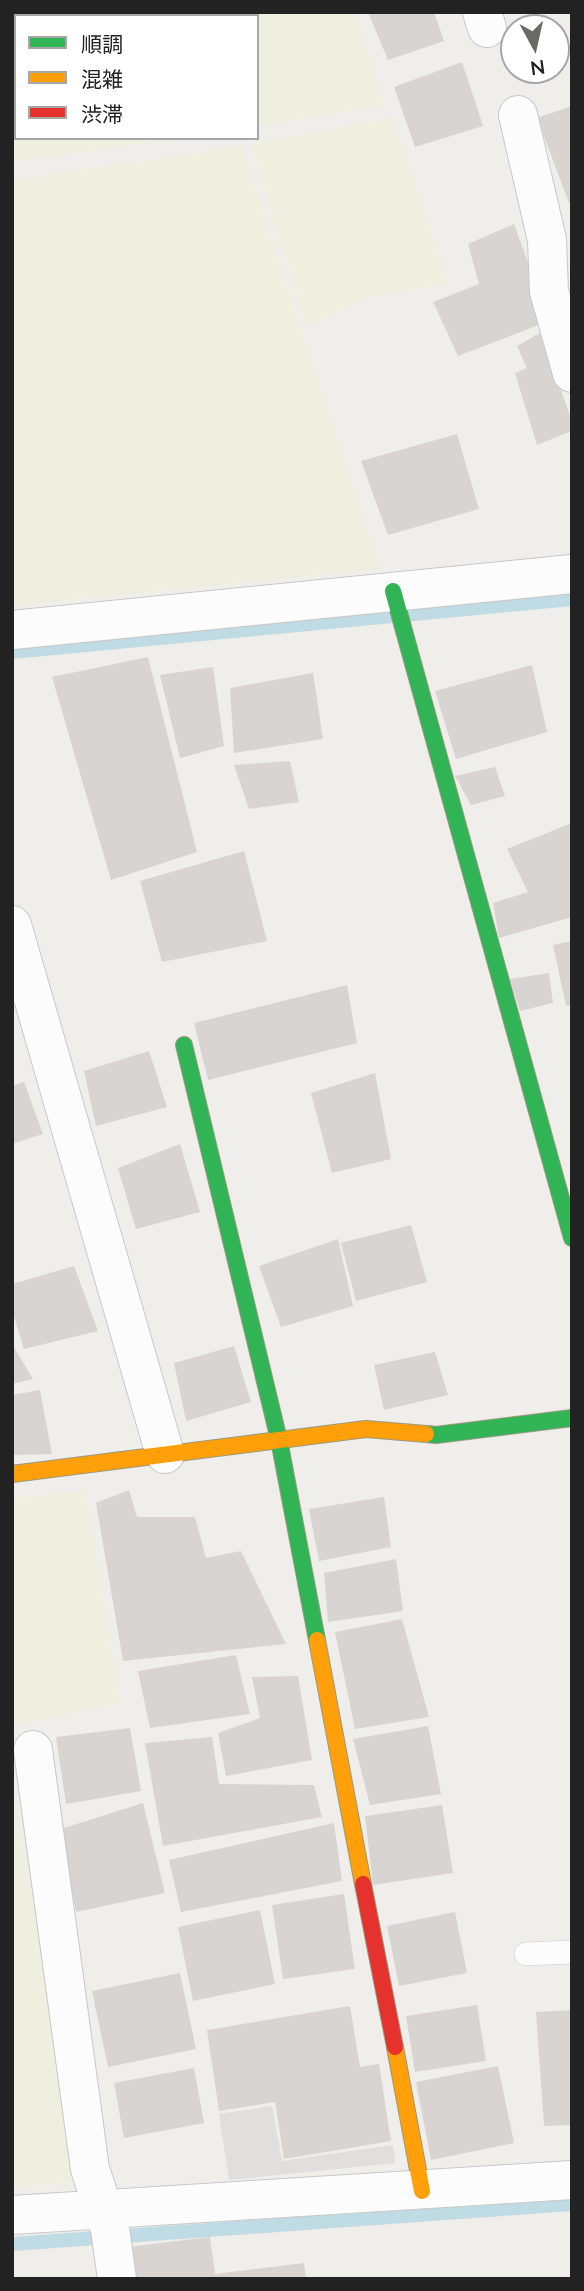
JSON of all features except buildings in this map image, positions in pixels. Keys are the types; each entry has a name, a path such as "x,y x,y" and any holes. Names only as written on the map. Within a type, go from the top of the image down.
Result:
{"street":[{"path":"518,115 547,240 549,291 572,373"},
{"path":"12,630 572,574"},
{"path":"393,591 572,1238"},
{"path":"12,925 165,1454"},
{"path":"184,1045 279,1440 422,2191"},
{"path":"12,1474 366,1429 436,1435 572,1418"},
{"path":"33,1750 90,2169 111,2241"},
{"path":"12,2215 111,2241 422,2191 572,2180"}],"lane":[{"path":"526,1954 572,1952"}],"green space":[{"path":"12,12 195,12 14,14 14,140 169,140 12,162"},
{"path":"355,12 385,105 259,126 259,14 216,14"},
{"path":"392,117 450,284 376,295 307,327 251,144"},
{"path":"242,146 380,569 12,606 12,180"},
{"path":"86,1491 121,1703 12,1725 12,1498"},
{"path":"12,1781 80,2182 12,2187"}],"shaded area":[{"path":"272,2106 282,2161 393,2145 395,2163 229,2180 219,2114"}],"waterway":[{"path":"12,652 572,599"},
{"path":"12,2244 572,2204"}],"traffic: fast":[{"path":"393,591 572,1238"},
{"path":"184,1045 279,1440 317,1640"},
{"path":"426,1434 572,1418"}],"traffic: slow":[{"path":"12,1474 366,1429 426,1434"},
{"path":"317,1640 363,1884"},
{"path":"395,2047 422,2191"}],"traffic: jam":[{"path":"363,1884 395,2047"}]}
